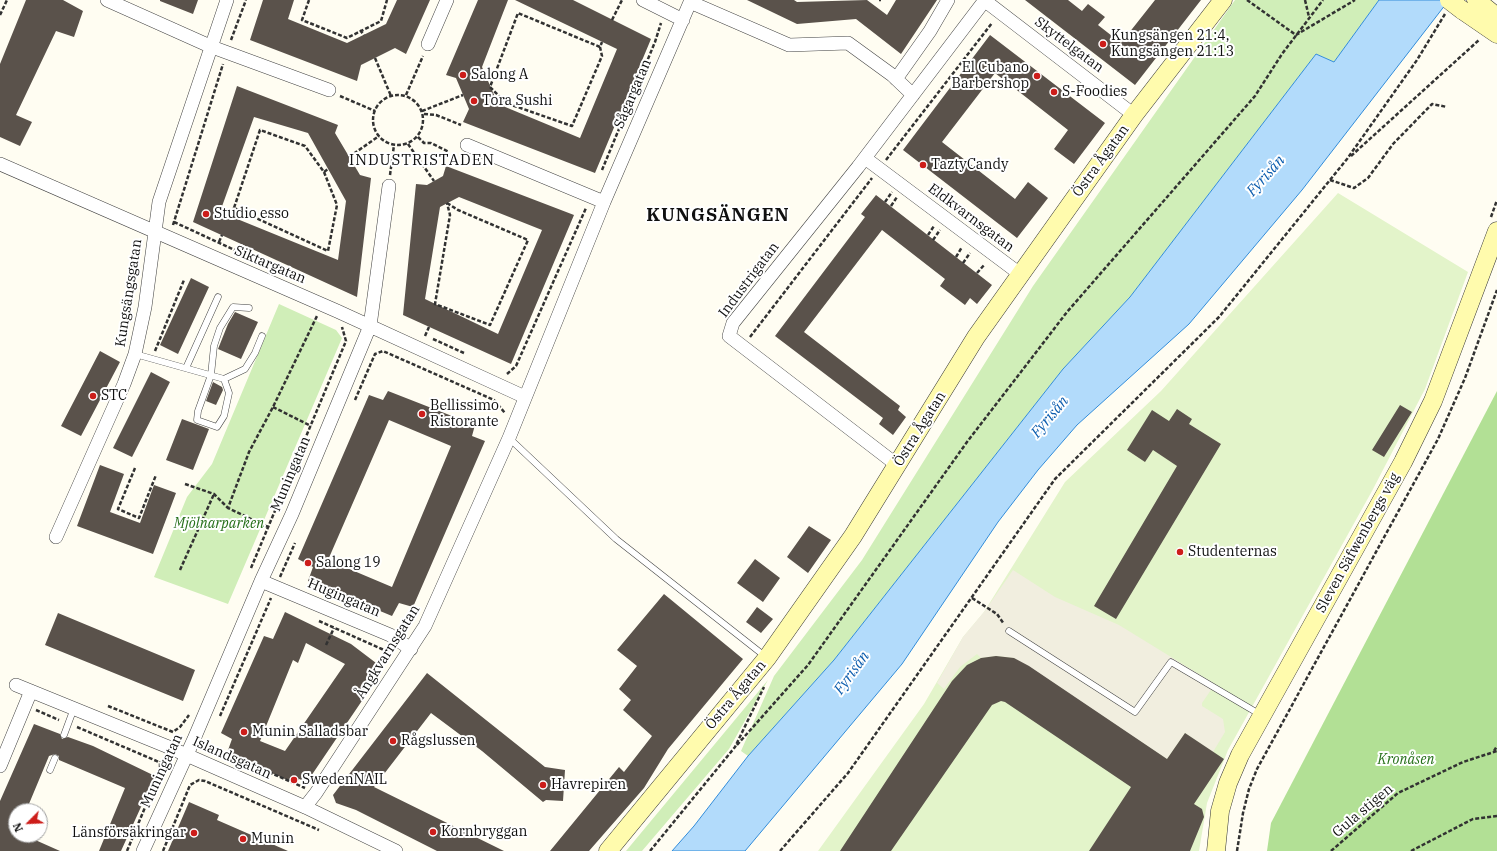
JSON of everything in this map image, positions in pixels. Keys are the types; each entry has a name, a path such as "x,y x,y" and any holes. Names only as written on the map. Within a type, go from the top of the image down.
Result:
{"street":[{"path":"107,0 212,47 329,90"},
{"name":"Kungsängsgatan","path":"56,537 124,384 135,354 145,307 159,202 227,0"},
{"path":"428,44 447,0"},
{"path":"644,0 683,20"},
{"path":"896,79 930,31 948,0"},
{"name":"Skyttelgatan","path":"985,0 1134,115"},
{"name":"Industrigatan","path":"897,465 729,336 733,323 865,158 985,0"},
{"name":"Östra Ågatan","path":"608,851 767,658 854,536 976,337 1134,115 1223,0"},
{"path":"691,1 789,45 848,43 896,79 913,95"},
{"name":"Sågargatan","path":"525,397 604,202 691,1"},
{"path":"1458,6 1497,17"},
{"path":"1458,6 1490,35"},
{"path":"467,145 604,202"},
{"name":"Eldkvarnsgatan","path":"865,158 1020,274"},
{"name":"Siktargatan","path":"0,164 370,326 525,397"},
{"name":"Muningatan","path":"143,851 261,581 292,514 370,326 389,186"},
{"name":"Sleven Säfwenbergs väg","path":"1216,851 1220,810 1228,783 1261,715 1403,462 1433,402 1497,231"},
{"name":"Ångkvarnsgatan","path":"305,807 316,793 411,650 425,626 509,438 525,397"},
{"name":"Hugingatan","path":"261,581 274,593 390,634 411,650"},
{"name":"Islandsgatan","path":"16,685 166,746 305,807 396,851"},
{"path":"0,766 31,691"}],"lane":[{"path":"186,368 218,296"},
{"path":"224,379 229,393 224,416 217,426 210,426 197,420 198,410 211,375 214,346 228,315 233,307 249,308"},
{"path":"135,354 224,379 245,369 255,353 262,336"},
{"path":"509,438 616,540 767,658"},
{"path":"1009,631 1135,712 1171,662 1261,715"},
{"path":"64,735 74,708"},
{"path":"50,770 55,758"}],"path":[{"path":"0,15 7,0"},
{"path":"309,0 302,20 347,38 360,30 381,21 387,0"},
{"path":"612,20 622,0"},
{"path":"1247,0 1296,35"},
{"path":"1305,0 1309,18"},
{"path":"650,851 735,747 808,665 967,442 1067,312 1255,96 1296,35 1323,0"},
{"path":"1296,35 1355,0"},
{"path":"780,851 848,773 1055,479 1220,317 1348,159 1417,60 1458,6"},
{"path":"600,47 518,13 490,87 506,103 572,126 602,56 600,47 602,42"},
{"path":"360,30 364,35"},
{"path":"1348,159 1490,35"},
{"path":"406,96 428,44"},
{"path":"375,58 391,96"},
{"path":"329,90 375,111"},
{"path":"423,112 463,95"},
{"path":"391,96 406,96 414,99 423,112 421,132 418,137 408,144 394,146 385,142 374,128 375,111 383,100 391,96"},
{"path":"1330,180 1354,188 1368,178 1393,144 1432,104 1447,107"},
{"path":"423,112 436,115 461,125"},
{"path":"230,216 260,130 305,146 324,172 337,205 328,251 234,208"},
{"path":"349,157 379,136"},
{"path":"418,137 424,143 431,143 449,152"},
{"path":"408,144 434,181"},
{"path":"389,186 394,146"},
{"path":"324,172 328,169"},
{"path":"447,203 458,210 528,240 490,325 435,304 450,215 447,203"},
{"path":"218,242 222,235"},
{"path":"152,359 184,280"},
{"path":"1237,851 1243,813 1249,789 1257,769 1438,439 1465,378 1497,290"},
{"path":"228,508 249,452 273,407 317,316"},
{"path":"425,336 429,327"},
{"path":"353,405 375,354 383,351 415,363 494,400 505,412 516,418"},
{"path":"273,407 311,426"},
{"path":"136,468 118,509 139,518 156,475"},
{"path":"185,484 214,494 228,508 268,526"},
{"path":"180,570 214,494"},
{"path":"219,717 298,536"},
{"path":"274,593 278,602"},
{"path":"972,598 997,614 1009,631"},
{"path":"313,618 397,656"},
{"path":"326,645 334,628"},
{"path":"735,747 768,680"},
{"path":"25,705 159,762"},
{"path":"127,851 160,771 159,762 173,732"},
{"path":"210,738 207,745 316,793"},
{"path":"1493,752 1497,746"},
{"path":"163,851 190,785 199,780 214,748"},
{"name":"Gula stigen","path":"1331,851 1398,793 1463,762 1497,751"},
{"path":"199,780 205,781 325,833"},
{"path":"1411,851 1473,819 1497,816"}],"green space":[{"path":"1235,0 1379,0 1334,62 1316,54 1130,297 1063,369 834,660 748,756 741,751 774,676 862,560 1033,286"},
{"name":"Studenternas","path":"1338,193 1468,272 1425,389 1372,491 1228,750 1207,803 1199,851 818,851 924,704 963,637 984,612 1065,482 1161,391"},
{"name":"Mjölnarparken","path":"279,304 336,330 342,338 228,604 154,577 187,497 212,464"},
{"name":"Kronåsen","path":"1497,391 1497,851 1267,851 1271,823"},
{"path":"768,680 729,749 642,851 626,851"}],"shaded area":[{"path":"1013,570 1055,597 1119,625 1215,684 1202,703 1202,706 1223,719 1225,732 1213,752 1185,733 1167,759 1014,658 996,656 981,658 977,654 960,667 944,689 937,683 963,637 984,612"}],"water":[{"name":"Fyrisån","path":"1379,0 1449,0 1302,190 1189,324 1077,425 1038,470 998,522 902,664 745,851 672,851 694,826 748,756 834,660 1063,369 1130,297 1316,54 1334,62"}],"building":[{"path":"26,0 63,0 83,11 74,37 56,31 16,115 32,122 20,146 0,137 0,64"},
{"path":"160,0 198,0 193,14"},
{"path":"263,0 294,0 288,19 347,43 386,24 397,0 430,0 406,54 395,48 361,65 357,81 250,40"},
{"path":"478,0 508,0 482,67 498,104 580,138 617,49 515,0 573,0 651,39 595,173 463,122 469,109 456,78 446,75"},
{"path":"747,0 794,0 797,2 867,0 887,15 896,0 937,0 901,54 856,19 797,24"},
{"name":"Kungsängen 21:4, Kungsängen 21:13","path":"1025,0 1068,0 1082,11 1088,4 1105,17 1098,25 1121,43 1155,0 1201,0 1135,85"},
{"path":"990,35 1105,123 1074,164 1054,149 1068,130 995,73 942,142 1015,199 1028,182 1048,198 1017,238 903,150"},
{"path":"237,86 338,125 335,133 360,175 371,178 357,297 193,222","holes":["254,117 308,133 346,201 338,260 220,212"]},
{"path":"446,166 574,215 511,364 403,315 416,184 427,185 443,176","holes":["459,197 542,230 498,334 425,299 440,207"]},
{"path":"876,195 992,285 977,304 970,298 965,305 940,286 945,279 882,230 804,332 900,406 898,410 906,417 893,435 879,424 883,418 775,336 865,217 861,214"},
{"path":"191,278 209,287 178,354 160,345"},
{"path":"235,312 258,322 241,359 218,349 228,324"},
{"path":"100,351 120,362 81,436 61,426"},
{"path":"151,372 170,382 132,457 113,448"},
{"path":"213,382 222,387 223,390 216,405 206,401"},
{"path":"388,391 475,425 472,436 485,441 413,607 399,603 392,616 308,581 313,567 298,559 369,395 383,400","holes":["389,420 451,446 392,587 328,560"]},
{"path":"1400,405 1412,412 1384,457 1372,450"},
{"path":"1177,409 1192,419 1189,424 1221,444 1116,619 1094,606 1177,466 1153,450 1145,462 1127,450 1152,410 1169,421"},
{"path":"182,419 209,429 193,470 166,460"},
{"path":"100,465 124,474 110,512 140,523 154,485 176,493 153,554 77,526"},
{"path":"809,526 831,540 808,573 787,557"},
{"path":"755,559 780,578 763,602 737,583"},
{"path":"664,594 743,659 668,749 644,788 589,851 550,851 619,767 624,772 652,736 623,710 631,700 619,689 637,666 617,650"},
{"path":"757,607 773,619 761,633 746,622"},
{"path":"285,612 351,644 380,666 371,676 376,680 307,782 299,779 296,784 227,753 232,739 221,733 264,636 273,639","holes":["306,643 345,664 285,751 260,741 293,660 298,663"]},
{"path":"58,613 195,670 183,701 45,645"},
{"path":"996,656 1014,658 1029,666 1167,759 1185,733 1224,759 1194,804 1202,809 1204,817 1190,851 1089,851 1131,787 1005,702 1001,701 992,705 891,851 840,851 952,681 967,665 981,658"},
{"path":"427,673 545,767 565,770 563,801 546,800 543,802 482,751 431,713 374,787 504,851 437,851 356,810 336,803 333,795"},
{"path":"34,724 60,734 62,739 68,737 93,746 155,776 121,851 99,851 125,788 59,760 59,756 55,754 49,756 29,803 8,803 8,843 42,843 60,851 0,851 0,801"},
{"path":"189,802 219,815 217,820 288,851 168,851"}],"place":[{"name":"Kungsängen 21:4, Kungsängen 21:13","path":"1103,44"},
{"name":"Salong A","path":"463,75"},
{"name":"El Cubano Barbershop","path":"1037,76"},
{"name":"S-Foodies","path":"1054,92"},
{"name":"Tora Sushi","path":"474,101"},
{"name":"TaztyCandy","path":"923,165"},
{"name":"Studio esso","path":"206,214"},
{"name":"STC","path":"93,396"},
{"name":"Bellissimo Ristorante","path":"422,414"},
{"name":"Studenternas","path":"1180,552"},
{"name":"Salong 19","path":"308,563"},
{"name":"Munin Salladsbar","path":"244,732"},
{"name":"Rågslussen","path":"393,741"},
{"name":"SwedenNAIL","path":"294,780"},
{"name":"Havrepiren","path":"543,785"},
{"name":"Kornbryggan","path":"433,832"},
{"name":"Länsförsäkringar","path":"194,833"},
{"name":"Munin","path":"243,839"}],"district":[{"name":"INDUSTRISTADEN","path":"422,161"},
{"name":"KUNGSÄNGEN","path":"718,216"}]}
